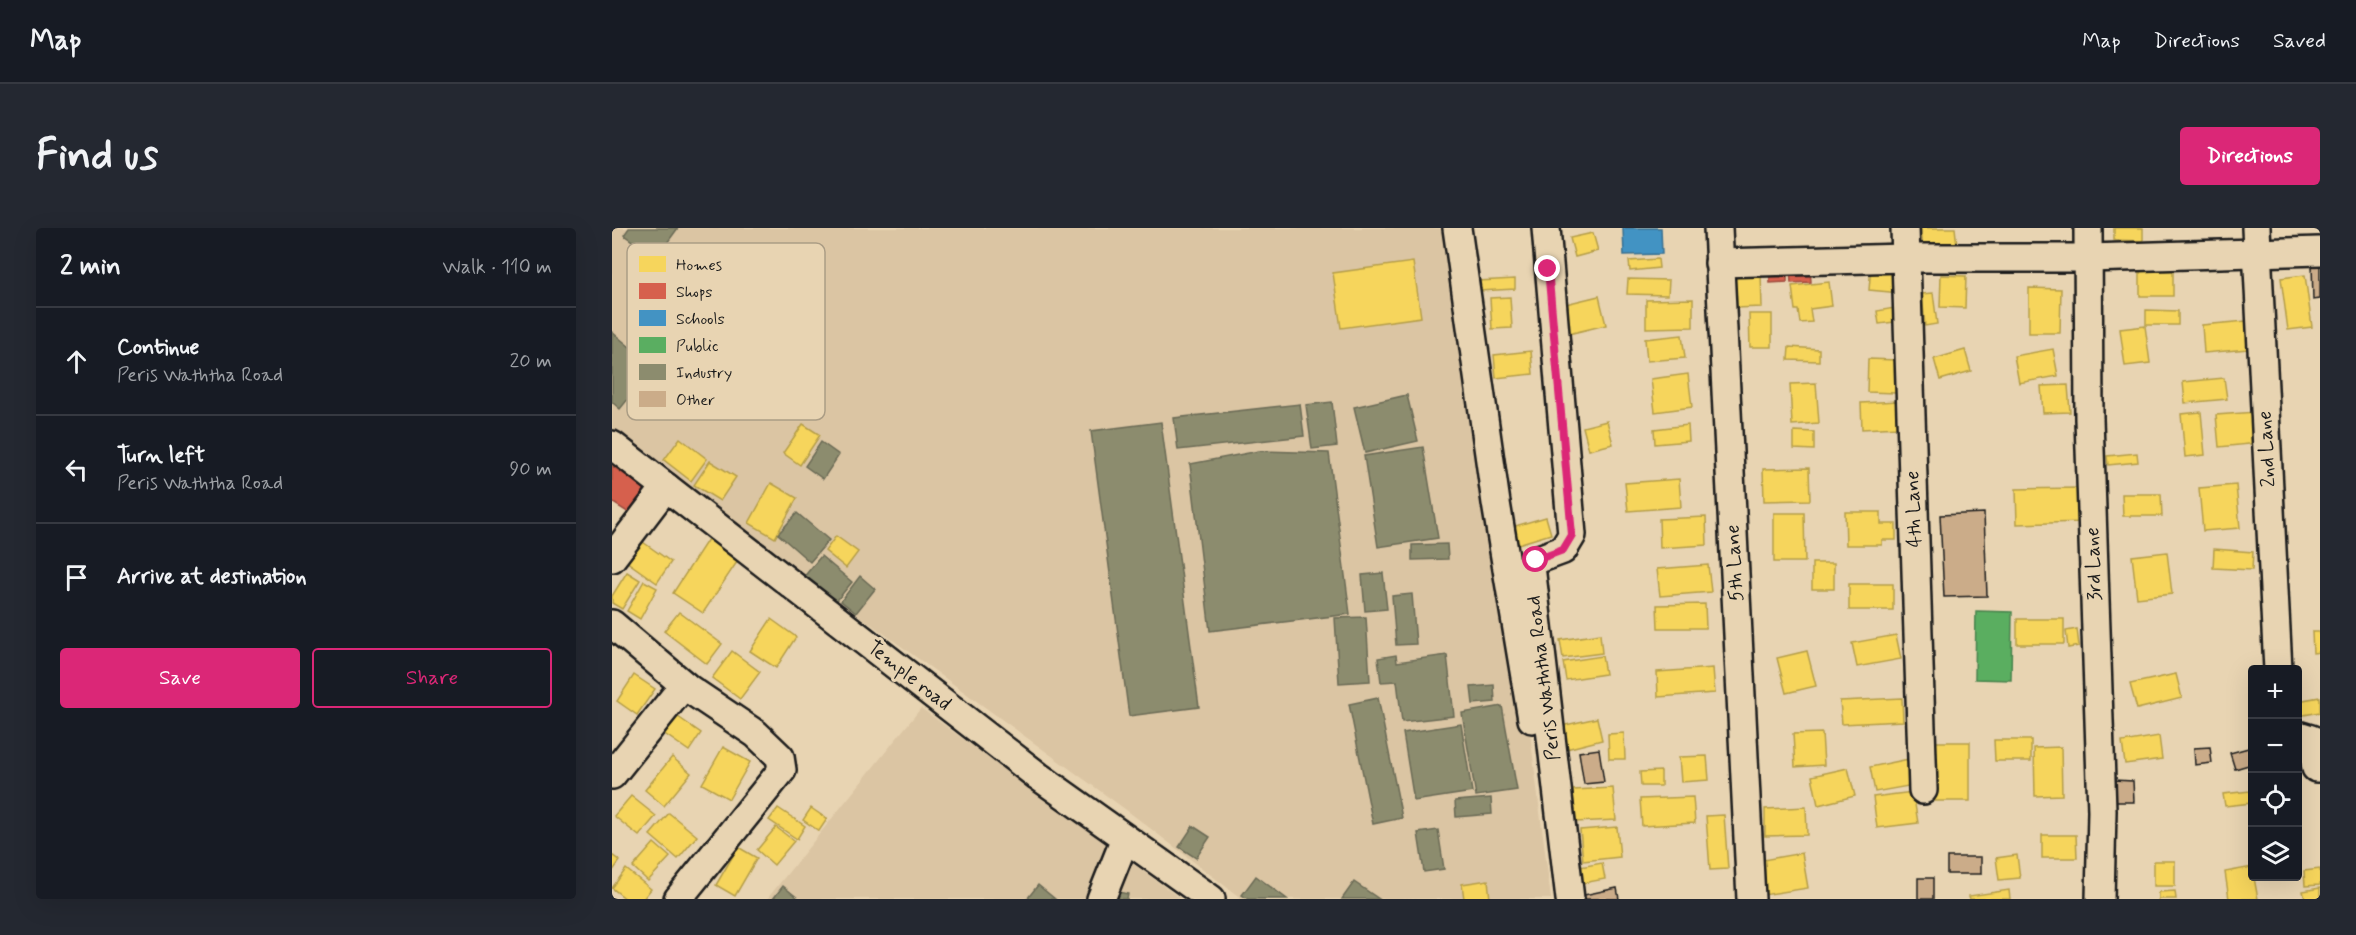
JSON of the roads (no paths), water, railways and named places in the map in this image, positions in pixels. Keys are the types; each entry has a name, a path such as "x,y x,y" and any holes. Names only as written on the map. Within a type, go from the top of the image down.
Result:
{"street":[{"path":"1457,228 1496,503 1545,800 1557,899"},
{"name":"Peris Waththa Road","path":"1546,228 1572,535 1563,550 1536,560 1531,566 1570,899"},
{"name":"5th Lane","path":"1718,228 1751,899"},
{"name":"4th Lane","path":"1905,228 1923,790"},
{"name":"3rd Lane","path":"2088,228 2089,419 2102,811 2100,899"},
{"path":"1719,263 1906,258 2089,258 2256,240 2320,250"},
{"name":"2nd Lane","path":"2256,240 2278,665"},
{"name":"Temple road","path":"612,445 1038,776 1211,899"},
{"path":"612,558 666,487"},
{"path":"612,624 684,684 756,734 780,757 782,770 678,899"},
{"path":"612,776 684,684"},
{"path":"2302,736 2311,739 2316,768 2320,768"},
{"path":"1101,899 1125,839"}]}
